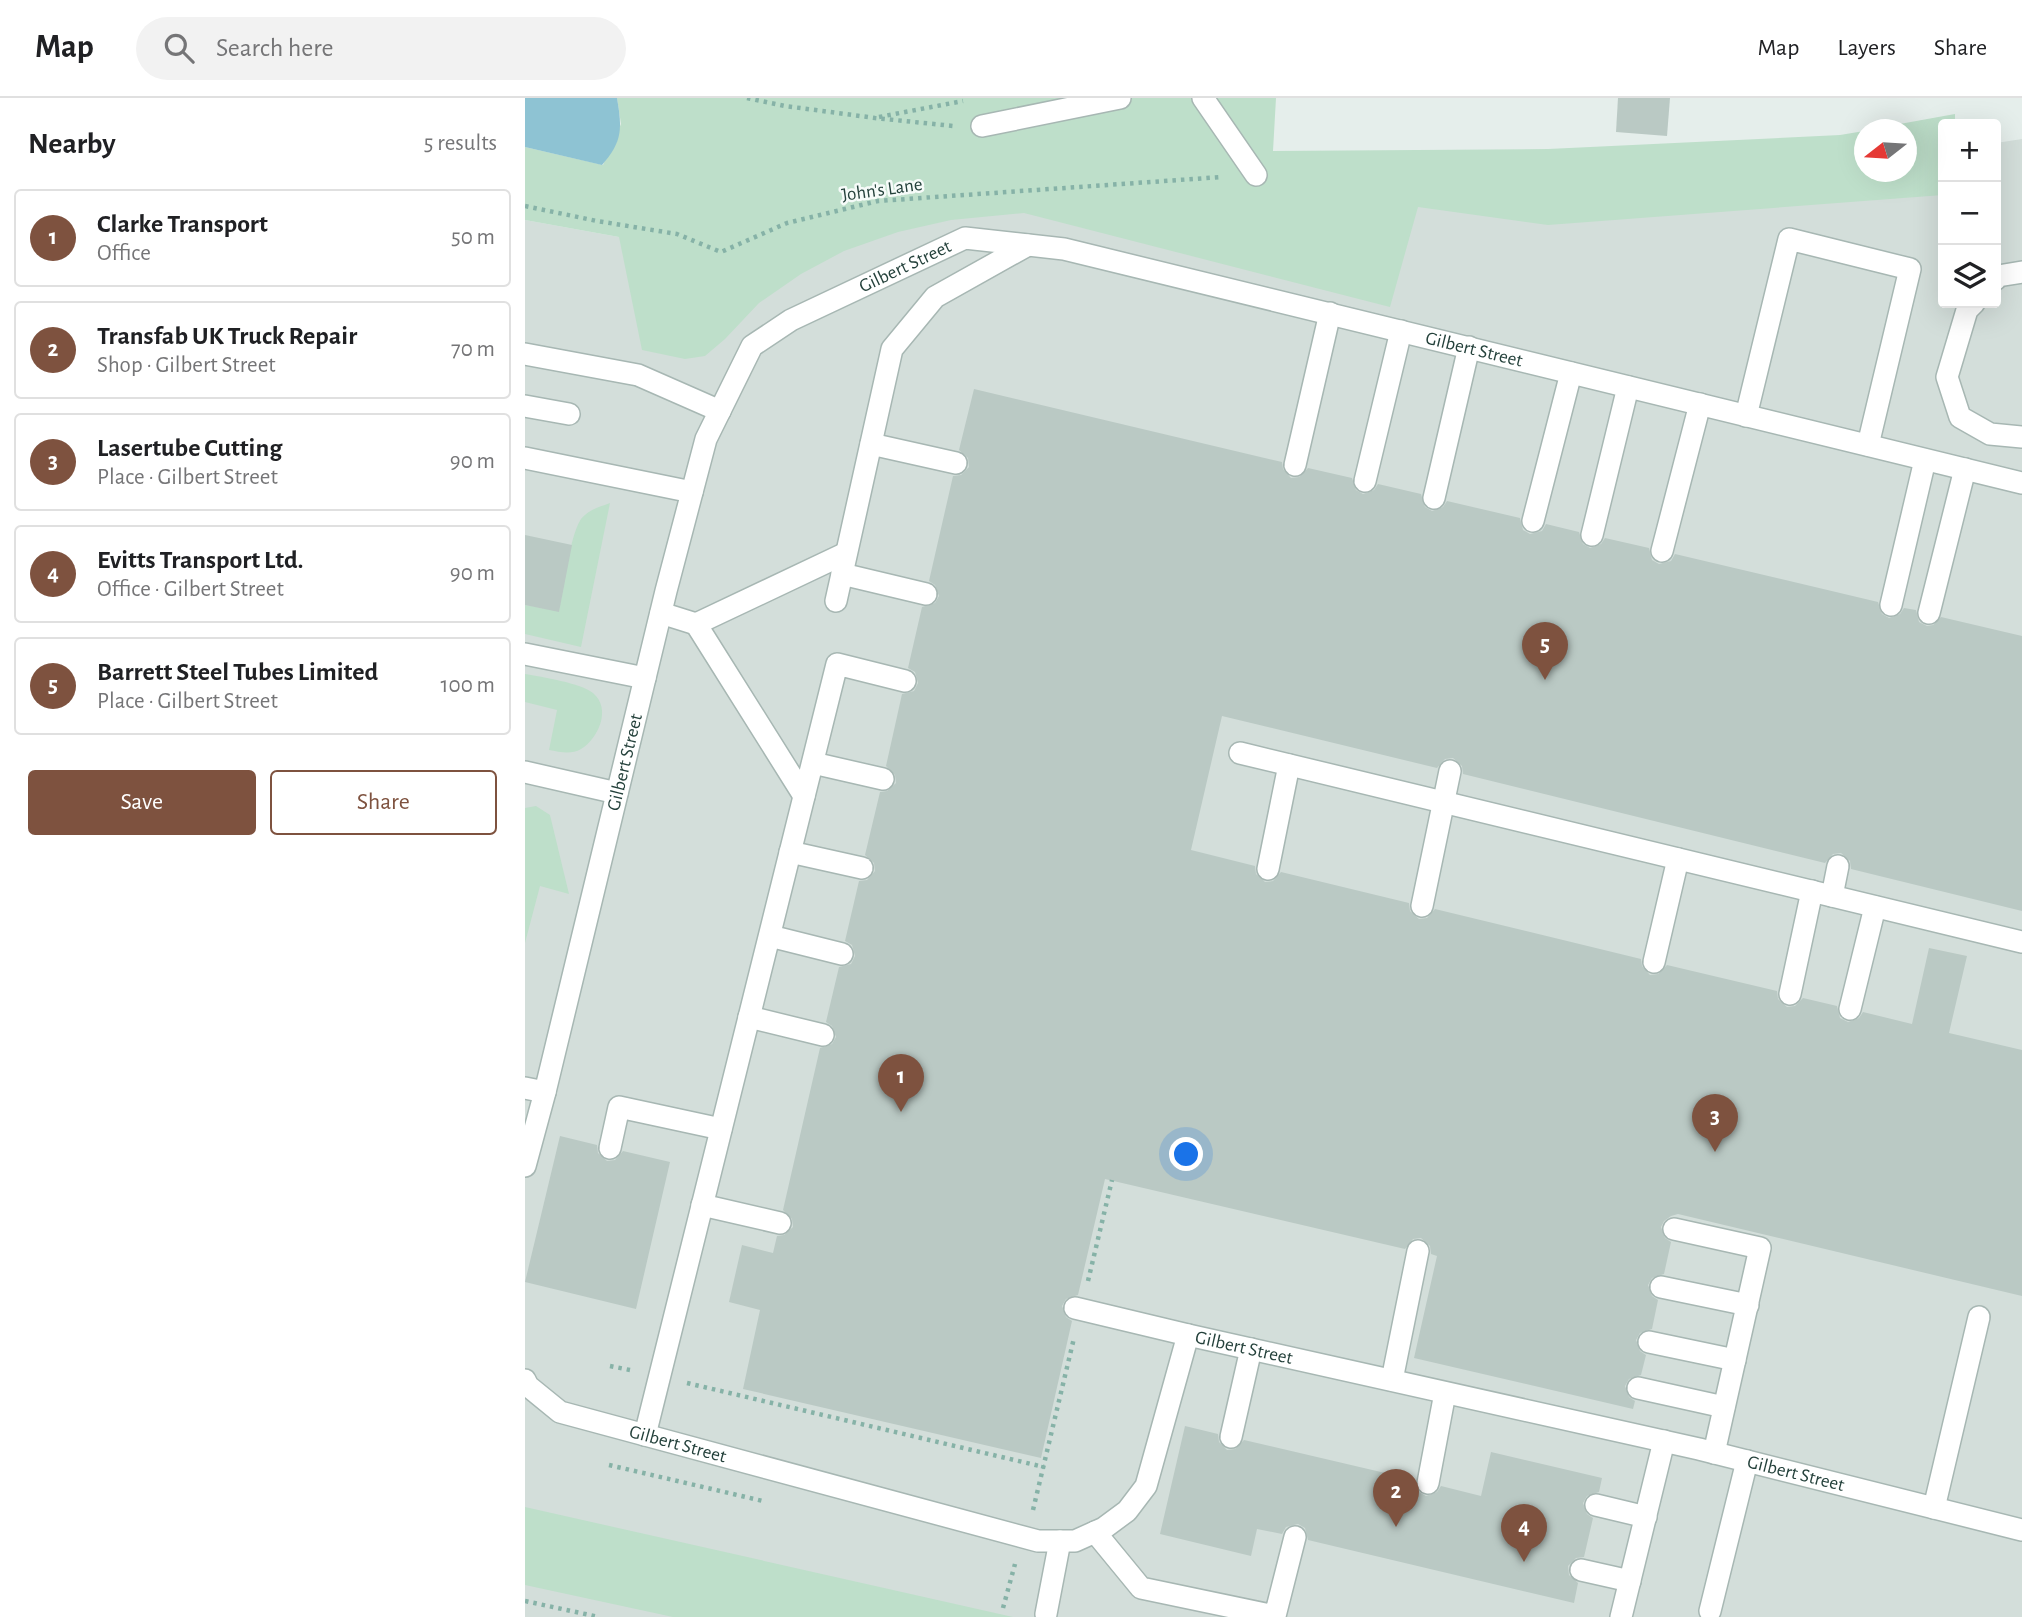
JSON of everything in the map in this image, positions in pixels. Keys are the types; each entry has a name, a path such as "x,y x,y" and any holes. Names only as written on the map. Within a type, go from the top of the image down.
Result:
{"street":[{"path":"982,126 1120,98"},
{"path":"1203,98 1256,175"},
{"name":"Gilbert Street","path":"525,1166 535,1090 617,793 706,439 752,345 791,320 965,238 1064,248 2022,483"},
{"path":"1746,416 1789,239 1910,269 1868,445"},
{"path":"836,601 892,349 935,296 1028,245"},
{"path":"2001,276 2022,272"},
{"path":"1969,308 1947,377 1960,417 1990,434 2022,437"},
{"path":"1295,465 1330,313"},
{"path":"1366,481 1401,331"},
{"path":"1434,498 1469,348"},
{"path":"525,354 638,374 720,411"},
{"path":"1533,521 1571,373"},
{"path":"1592,535 1628,387"},
{"path":"1662,551 1700,404"},
{"path":"525,406 569,414"},
{"path":"871,444 956,463"},
{"path":"525,458 692,492"},
{"path":"1891,605 1925,460"},
{"path":"1929,613 1965,469"},
{"path":"661,613 696,624 844,563 926,594"},
{"path":"696,624 804,796"},
{"path":"525,654 645,678"},
{"path":"645,1435 837,664 905,681"},
{"path":"1240,753 2022,942"},
{"path":"813,763 883,779"},
{"path":"1268,869 1289,765"},
{"path":"1422,906 1450,771"},
{"path":"525,772 617,793"},
{"path":"790,852 862,868"},
{"path":"1654,962 1678,859"},
{"path":"1790,995 1822,894 1838,866"},
{"path":"1850,1009 1875,907"},
{"path":"770,936 842,954"},
{"path":"749,1017 823,1035"},
{"path":"610,1148 619,1107 721,1129"},
{"path":"702,1205 780,1223"},
{"path":"1674,1229 1761,1248 1714,1453"},
{"path":"1392,1380 1418,1251"},
{"path":"1661,1287 1748,1305"},
{"path":"1078,1309 1188,1335"},
{"path":"1934,1508 1979,1317"},
{"name":"Gilbert Street","path":"525,1380 528,1386 560,1412 1038,1541 1075,1541 1095,1532 1127,1511 1146,1486 1188,1335 1664,1441 2022,1530"},
{"path":"1649,1342 1735,1360"},
{"path":"1231,1437 1251,1349"},
{"path":"1638,1388 1724,1408"},
{"path":"1428,1483 1445,1393"},
{"path":"1621,1617 1664,1441"},
{"path":"1710,1611 1747,1461"},
{"path":"1596,1504 1646,1517"},
{"path":"1095,1532 1140,1588 1275,1616 1295,1537"},
{"path":"1046,1614 1060,1541"},
{"path":"1581,1570 1630,1581"}],"path":[{"path":"747,98 785,106 942,126 982,126"},
{"path":"875,118 970,98"},
{"name":"John's Lane","path":"525,206 677,234 721,252 787,223 878,201 1256,175"},
{"path":"1003,1608 1023,1536 1031,1519 1078,1309 1112,1180"},
{"path":"610,1366 1044,1467"},
{"path":"525,1601 599,1617"}],"shaded area":[{"path":"2022,139 2022,1617 525,1617 525,220 619,237 874,219 1854,172 1854,182 1917,182 1917,166 1938,155 1938,308 2001,308 2001,142"}],"green space":[{"path":"617,98 1276,98 1273,151 1548,149 1854,133 1854,182 1917,182 1917,121 1955,114 1955,119 1938,119 1938,195 1548,225 1418,207 1390,307 1024,213 951,220 898,232 844,251 801,274 759,303 705,356 685,359 642,350 619,237 525,220 525,147 603,165 621,124"},
{"path":"610,503 581,647 525,634 525,605 559,611 577,527 587,513"},
{"path":"525,674 571,683 587,689 599,700 602,707 601,723 593,738 581,749 573,752 549,750 557,710 525,702"},
{"path":"536,806 550,815 569,894 540,886 525,943 525,808"},
{"path":"525,1507 1013,1617 673,1617 525,1585"}],"water":[{"path":"525,98 617,98 620,126 614,149 602,165 525,147"}],"building":[{"path":"1618,98 1670,98 1667,136 1616,132"},
{"path":"974,389 1282,462 1283,469 1291,478 1299,477 1308,468 1352,478 1356,490 1363,494 1374,490 1378,484 1421,494 1425,507 1432,511 1443,507 1447,501 1520,518 1523,530 1530,534 1542,531 1546,524 1579,532 1583,544 1590,548 1601,544 1605,538 1649,548 1652,560 1659,564 1671,561 1675,554 1878,602 1882,614 1889,618 1900,614 1904,608 1916,610 1919,622 1927,626 1933,625 1941,617 2022,636 2022,911 1851,869 1850,861 1841,853 1833,854 1825,863 1463,774 1462,766 1453,758 1445,759 1437,768 1222,716 1191,850 1255,866 1256,874 1265,882 1273,881 1281,872 1409,903 1410,911 1419,919 1427,918 1435,909 1641,959 1642,966 1650,975 1658,974 1667,965 1777,991 1778,999 1787,1007 1795,1006 1803,998 1837,1006 1840,1018 1848,1022 1859,1018 1863,1012 1912,1024 1929,948 1967,956 1949,1033 2022,1050 2022,1296 1678,1214 1671,1216 1661,1227 1665,1238 1671,1242 1664,1274 1652,1278 1648,1285 1652,1296 1658,1300 1652,1329 1640,1333 1636,1340 1640,1351 1646,1355 1641,1375 1629,1379 1625,1386 1629,1397 1635,1401 1633,1409 1414,1358 1437,1256 1431,1254 1430,1246 1421,1238 1413,1239 1405,1249 1105,1179 1078,1295 1066,1299 1062,1306 1066,1317 1072,1321 1041,1458 743,1389 760,1310 729,1302 742,1245 773,1253 777,1236 784,1235 793,1227 792,1219 783,1210 820,1048 832,1044 836,1037 832,1026 826,1022 839,967 851,964 855,956 852,945 845,941 859,881 867,880 875,871 874,863 865,855 880,792 887,791 896,783 895,775 886,766 902,694 914,691 918,683 915,672 908,668 922,607 935,603 939,596 935,585 929,581 953,476 961,475 969,467 968,458 959,450"},
{"path":"525,535 572,545 559,612 525,605"},
{"path":"560,1136 597,1145 598,1153 607,1161 615,1160 623,1151 670,1162 636,1309 525,1282"},
{"path":"1185,1426 1218,1434 1219,1442 1227,1450 1235,1449 1244,1440 1415,1480 1419,1492 1426,1496 1437,1492 1441,1486 1481,1496 1491,1452 1602,1478 1599,1492 1587,1496 1583,1503 1587,1514 1593,1518 1584,1557 1576,1558 1568,1566 1569,1575 1578,1583 1574,1603 1308,1540 1305,1528 1298,1524 1286,1527 1282,1534 1257,1529 1251,1556 1160,1534"}],"place":[{"name":"Barrett Steel Tubes Limited","path":"1545,680"},
{"name":"Clarke Transport","path":"901,1112"},
{"name":"Lasertube Cutting","path":"1715,1152"},
{"name":"Transfab UK Truck Repair","path":"1396,1527"},
{"name":"Evitts Transport Ltd.","path":"1524,1562"}]}
